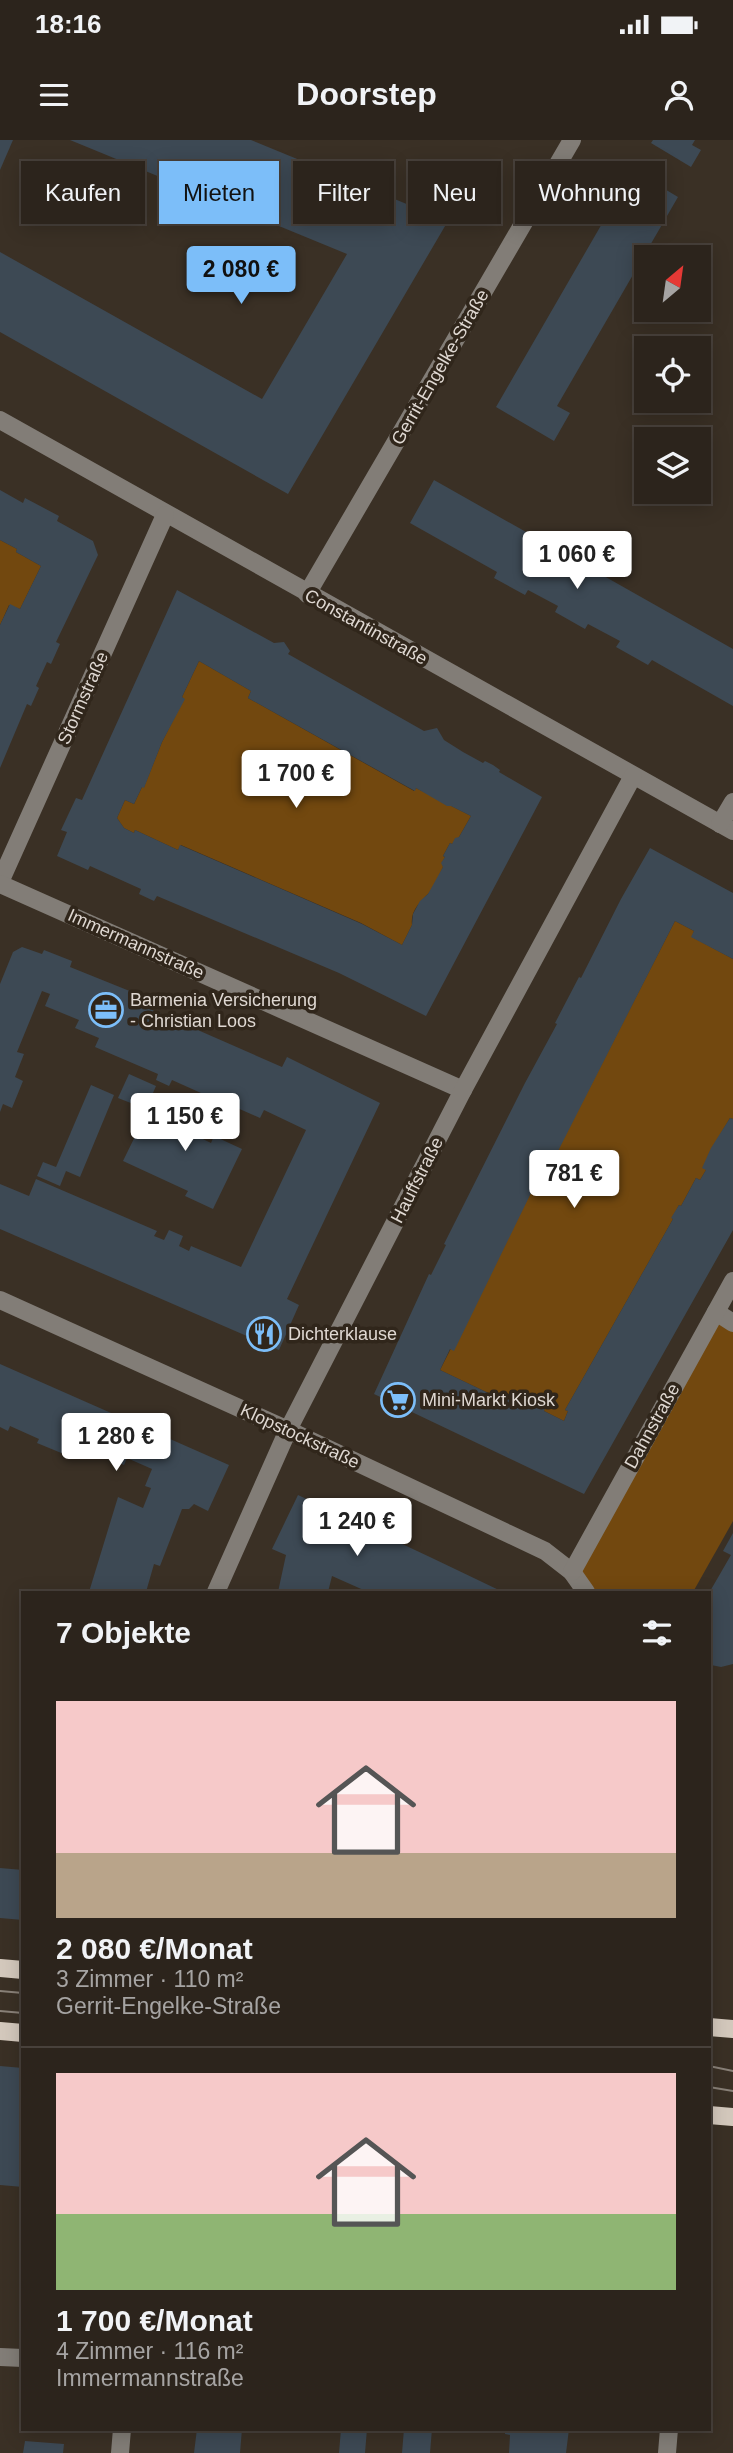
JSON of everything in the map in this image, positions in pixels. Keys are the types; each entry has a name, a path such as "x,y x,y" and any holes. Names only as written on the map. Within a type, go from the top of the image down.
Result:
{"main road":[{"path":"0,1968 21,1970"},
{"path":"711,2027 733,2029"},
{"path":"0,2031 21,2033"},
{"path":"711,2115 733,2117"}],"street":[{"name":"Gerrit-Engelke-Straße","path":"307,594 572,140"},
{"name":"Constantinstraße","path":"0,420 727,828"},
{"name":"Stormstraße","path":"0,883 165,515"},
{"name":"Hauffstraße","path":"216,1591 288,1430 463,1090 634,776"},
{"path":"727,828 733,803"},
{"name":"Immermannstraße","path":"0,883 463,1090"},
{"name":"Dahnstraße","path":"572,1572 733,1281"},
{"name":"Klopstockstraße","path":"0,1300 288,1430 545,1551 572,1572 585,1591"},
{"path":"716,1312 733,1323"},
{"path":"0,2357 21,2358"},
{"path":"120,2453 122,2431"},
{"path":"667,2453 669,2431"}],"shaded area":[{"path":"0,540 41,566 20,609 9,605 0,625"},
{"path":"199,661 251,691 248,698 414,791 416,788 471,816 459,837 450,843 443,856 443,867 431,890 414,911 412,925 402,945 361,923 181,845 178,850 135,830 134,833 124,828 117,818 125,800 134,804 144,787"},
{"path":"675,921 694,931 692,937 733,959 733,1119 730,1118 712,1148 706,1170 700,1180 696,1178 681,1206 679,1205 565,1410 568,1411 564,1421 544,1411 545,1408 532,1401 530,1404 509,1394 505,1401 440,1370 551,1152 555,1155"},
{"path":"716,1312 733,1323 733,1521 694,1591 585,1591 572,1572"}],"building":[{"path":"0,140 13,140 0,170"},
{"path":"70,140 251,140 302,161 293,161 293,224 394,224 394,199 408,205 408,224 446,224 288,494 0,332 0,252 262,399 347,254 274,224 279,224 279,161 159,161 159,177 145,171 145,161 121,161"},
{"path":"653,140 695,140 692,145 701,150 691,167 651,143"},
{"path":"665,189 678,197 665,219"},
{"path":"602,224 662,224 650,245 634,245 634,273 557,406 570,413 554,441 496,407"},
{"path":"434,480 733,649 733,706 652,660 648,665 616,647 620,641 588,624 585,629 555,612 558,606 528,590 525,595 494,578 497,572 410,523"},
{"path":"0,490 23,503 25,498 59,516 57,521 93,541 98,555 56,642 60,644 51,664 47,662 36,686 39,688 31,706 27,704 0,768 0,625 10,604 20,609 41,566 0,540"},
{"path":"177,590 274,643 284,642 290,651 288,654 424,731 437,728 444,740 483,763 485,761 493,765 499,772 542,797 426,1016 339,973 157,896 154,901 139,894 141,889 90,866 88,870 57,856 67,832 61,830 76,798 82,800","holes":["199,661 251,691 248,698 415,791 416,788 471,816 459,837 450,843 443,856 443,867 413,914 412,925 402,945 362,924 180,845 178,850 135,830 134,833 124,828 117,818 125,800 134,804 142,787 144,788 162,742 185,699 182,697"]},
{"path":"650,848 733,893 733,959 691,937 694,931 675,921 556,1155 551,1152 454,1351 450,1349 440,1370 505,1401 508,1394 530,1404 532,1401 545,1408 544,1411 564,1421 568,1411 565,1410 673,1219 671,1218 679,1205 681,1206 696,1178 700,1180 706,1170 702,1168 711,1148 730,1118 733,1119 733,1230 584,1494 374,1394 429,1274 431,1275 446,1245 444,1244 557,1024 555,1023"},
{"path":"22,947 42,954 44,950 72,961 70,967 147,998 143,1006 282,1067 287,1057 380,1103 287,1299 299,1305 279,1350 0,1229 0,1184 29,1196 36,1179 157,1231 154,1236 164,1240 169,1230 183,1236 179,1246 189,1251 191,1246 241,1267 306,1130 264,1110 260,1118 235,1107 233,1112 219,1107 221,1102 172,1080 169,1086 156,1080 158,1074 95,1047 99,1038 75,1028 79,1020 45,1006 50,994 42,991 17,1052 24,1054 15,1077 23,1081 12,1108 3,1104 0,1112 0,984 13,952"},
{"path":"129,1074 156,1086 146,1109 118,1098"},
{"path":"91,1085 114,1095 80,1177 66,1171 60,1186 37,1176 43,1162 56,1167"},
{"path":"147,1112 211,1143 214,1136 242,1149 213,1209 185,1196 188,1191 123,1161"},
{"path":"0,1364 229,1465 208,1511 194,1504 189,1509 182,1509 160,1566 154,1564 146,1591 89,1591 118,1497 143,1508 151,1488 145,1486 152,1469 127,1458 124,1465 92,1452 88,1459 73,1453 71,1457 37,1443 39,1439 10,1426 8,1431 0,1427"},
{"path":"298,1495 501,1591 366,1591 332,1576 328,1591 278,1591 286,1555 272,1549"},
{"path":"733,1533 733,1664 721,1667 711,1664 710,1591 731,1555 723,1551"},
{"path":"0,1868 21,1870 21,1920 0,1918"},
{"path":"0,2066 21,2068 21,2187 0,2185"},
{"path":"197,2431 242,2431 240,2453 194,2453"},
{"path":"341,2431 367,2431 365,2453 339,2453"},
{"path":"404,2431 432,2431 430,2453 402,2453"},
{"path":"505,2431 569,2431 566,2453 509,2453 510,2435 505,2434"},
{"path":"25,2441 64,2444 63,2453 23,2453"}],"tram line":[{"path":"0,1991 21,1993"},
{"path":"0,2011 21,2013"},
{"path":"711,2066 733,2071"},
{"path":"711,2087 733,2091"}],"place":[{"name":"Barmenia Versicherung - Christian Loos","path":"106,1010"},
{"name":"Dichterklause","path":"264,1334"},
{"name":"Mini-Markt Kiosk","path":"398,1400"}]}
